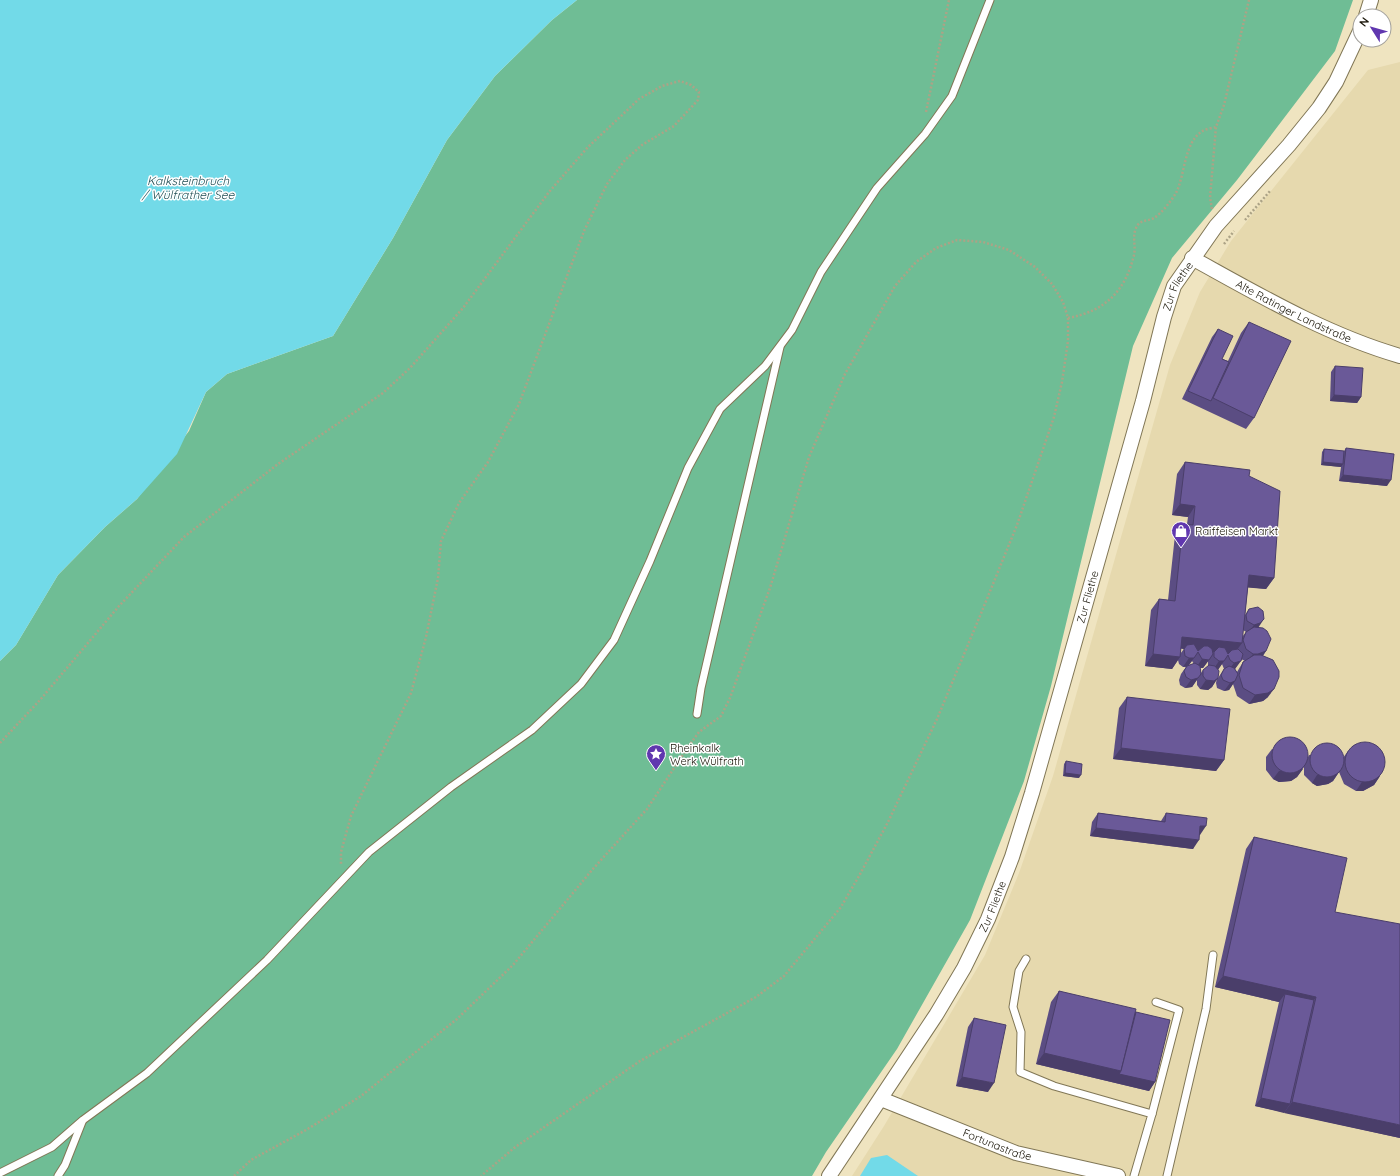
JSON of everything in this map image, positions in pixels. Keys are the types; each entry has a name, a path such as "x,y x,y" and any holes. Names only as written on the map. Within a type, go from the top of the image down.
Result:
{"street":[{"name":"Zur Fliethe","path":"829,1176 881,1099 964,968 988,919 1012,857 1032,793 1141,408 1164,317 1174,286 1192,258 1216,226 1284,151 1319,108 1336,82 1352,48"},
{"name":"Alte Ratinger Landstraße","path":"1192,258 1259,295 1333,331 1370,347 1400,356"},
{"name":"Fortunastraße","path":"881,1099 1016,1153 1118,1176"}],"lane":[{"path":"0,1173 52,1147 83,1120 146,1073 267,960 369,852 451,787 532,730 581,684 614,640 650,561 688,468 720,409 765,366 792,330 821,272 877,188 920,140 952,96 990,0"},
{"path":"697,714 701,688 780,345"},
{"path":"1167,1176 1206,1010 1213,955"},
{"path":"1026,959 1019,971 1013,1007 1021,1032 1020,1072 1054,1086 1152,1114"},
{"path":"1134,1176 1179,1010 1156,1002"},
{"path":"58,1176 65,1164 83,1120"}],"path":[{"path":"920,140 949,0"},
{"path":"1216,226 1210,198 1216,127 1224,106 1249,0"},
{"path":"0,743 40,700 119,606 184,537 278,464 383,393 410,368 463,308 550,192 588,147 639,99 662,86 680,81 692,85 699,92 698,100 674,126 642,145 625,160 607,184 584,231 519,404 488,462 459,503 441,541 438,578 426,637 411,694 351,816 341,852 342,881"},
{"path":"1068,318 1087,314 1107,302 1123,286 1130,269 1134,253 1134,234 1137,226 1142,221 1153,218 1165,208 1176,193 1182,178 1188,149 1201,132 1216,127"},
{"path":"234,1176 252,1160 306,1130 361,1096 457,1019 513,965 597,864 648,809 699,732 721,716 730,698 763,608 809,457 845,374 874,320 895,286 916,262 936,248 958,240 983,242 1009,250 1035,267 1052,284 1063,302 1068,318 1068,341 1062,382 1054,417 1018,525 938,719 888,822 841,907 784,976 756,997 640,1062 514,1148 481,1176"}],"shaded area":[{"path":"1400,62 1400,1176 852,1176 884,1126 985,955 1019,873 1053,776 1170,365 1200,292 1231,241 1368,70"}],"green space":[{"path":"577,0 1353,0 1335,51 1237,180 1172,258 1133,346 1051,686 1024,781 970,920 897,1049 826,1152 812,1176 0,1176 0,661 16,645 58,575 105,527 137,499 189,431 206,392 227,374 333,336 393,238 447,140 495,76 552,20"}],"water":[{"name":"Kalksteinbruch / Wülfrather See","path":"0,0 577,0 552,20 495,76 447,140 393,238 333,336 227,374 206,392 177,454 137,499 105,527 58,575 16,645 0,661"},
{"path":"887,1155 918,1176 860,1176 871,1158"}],"building":[{"path":"1249,322 1291,341 1254,418 1213,398"},
{"path":"1218,329 1233,336 1222,359 1229,362 1211,401 1188,391"},
{"path":"1335,366 1363,368 1361,397 1334,395"},
{"path":"1346,448 1394,454 1391,480 1343,475"},
{"path":"1324,449 1344,451 1343,464 1323,462"},
{"path":"1185,462 1250,470 1249,476 1280,491 1274,578 1249,575 1242,643 1182,637 1180,657 1153,654 1159,599 1175,601 1183,524 1193,525 1195,506 1180,504"},
{"path":"1258,607 1263,611 1264,619 1260,623 1254,625 1247,621 1246,615 1249,609"},
{"path":"1254,627 1263,628 1267,631 1271,639 1266,651 1258,654 1253,654 1246,649 1243,640 1246,632"},
{"path":"1194,644 1198,651 1204,646 1208,646 1212,649 1213,654 1209,660 1202,659 1198,652 1194,658 1185,656 1184,649 1187,645"},
{"path":"1219,647 1225,648 1228,654 1232,650 1238,649 1243,654 1241,661 1234,663 1230,660 1228,655 1224,661 1219,661 1214,657 1214,652"},
{"path":"1254,655 1261,655 1273,660 1279,671 1279,677 1274,689 1268,693 1255,695 1243,688 1239,675 1243,662"},
{"path":"1195,663 1200,666 1201,674 1198,678 1191,680 1186,677 1184,671 1187,666"},
{"path":"1209,665 1215,666 1219,671 1218,678 1214,681 1206,680 1203,676 1203,670"},
{"path":"1229,666 1234,668 1238,674 1235,681 1230,683 1223,680 1221,675 1224,669"},
{"path":"1127,697 1230,709 1224,760 1121,748"},
{"path":"1294,737 1303,742 1307,748 1307,762 1303,768 1294,773 1286,773 1277,768 1273,762 1272,751 1277,742 1283,738"},
{"path":"1365,742 1373,744 1379,748 1383,754 1385,762 1383,770 1379,776 1373,780 1365,782 1357,780 1351,776 1347,770 1345,762 1347,754 1351,748 1357,744"},
{"path":"1324,743 1330,743 1334,744 1341,750 1344,760 1343,767 1337,774 1330,777 1324,777 1320,776 1313,770 1310,763 1310,757 1311,753 1317,746"},
{"path":"1066,761 1082,764 1081,775 1065,773"},
{"path":"1098,813 1165,822 1166,813 1207,818 1206,826 1200,826 1199,840 1096,828"},
{"path":"1254,837 1347,858 1335,912 1400,924 1400,1125 1292,1102 1316,997 1223,976"},
{"path":"1059,991 1136,1009 1121,1071 1044,1053"},
{"path":"1285,994 1314,1000 1290,1104 1261,1098"},
{"path":"1136,1012 1170,1020 1155,1082 1119,1074"},
{"path":"974,1018 1006,1025 994,1083 962,1077"}],"place":[{"name":"Raiffeisen Markt","path":"1181,548"},
{"name":"Rheinkalk Werk Wülfrath","path":"656,771"}]}
